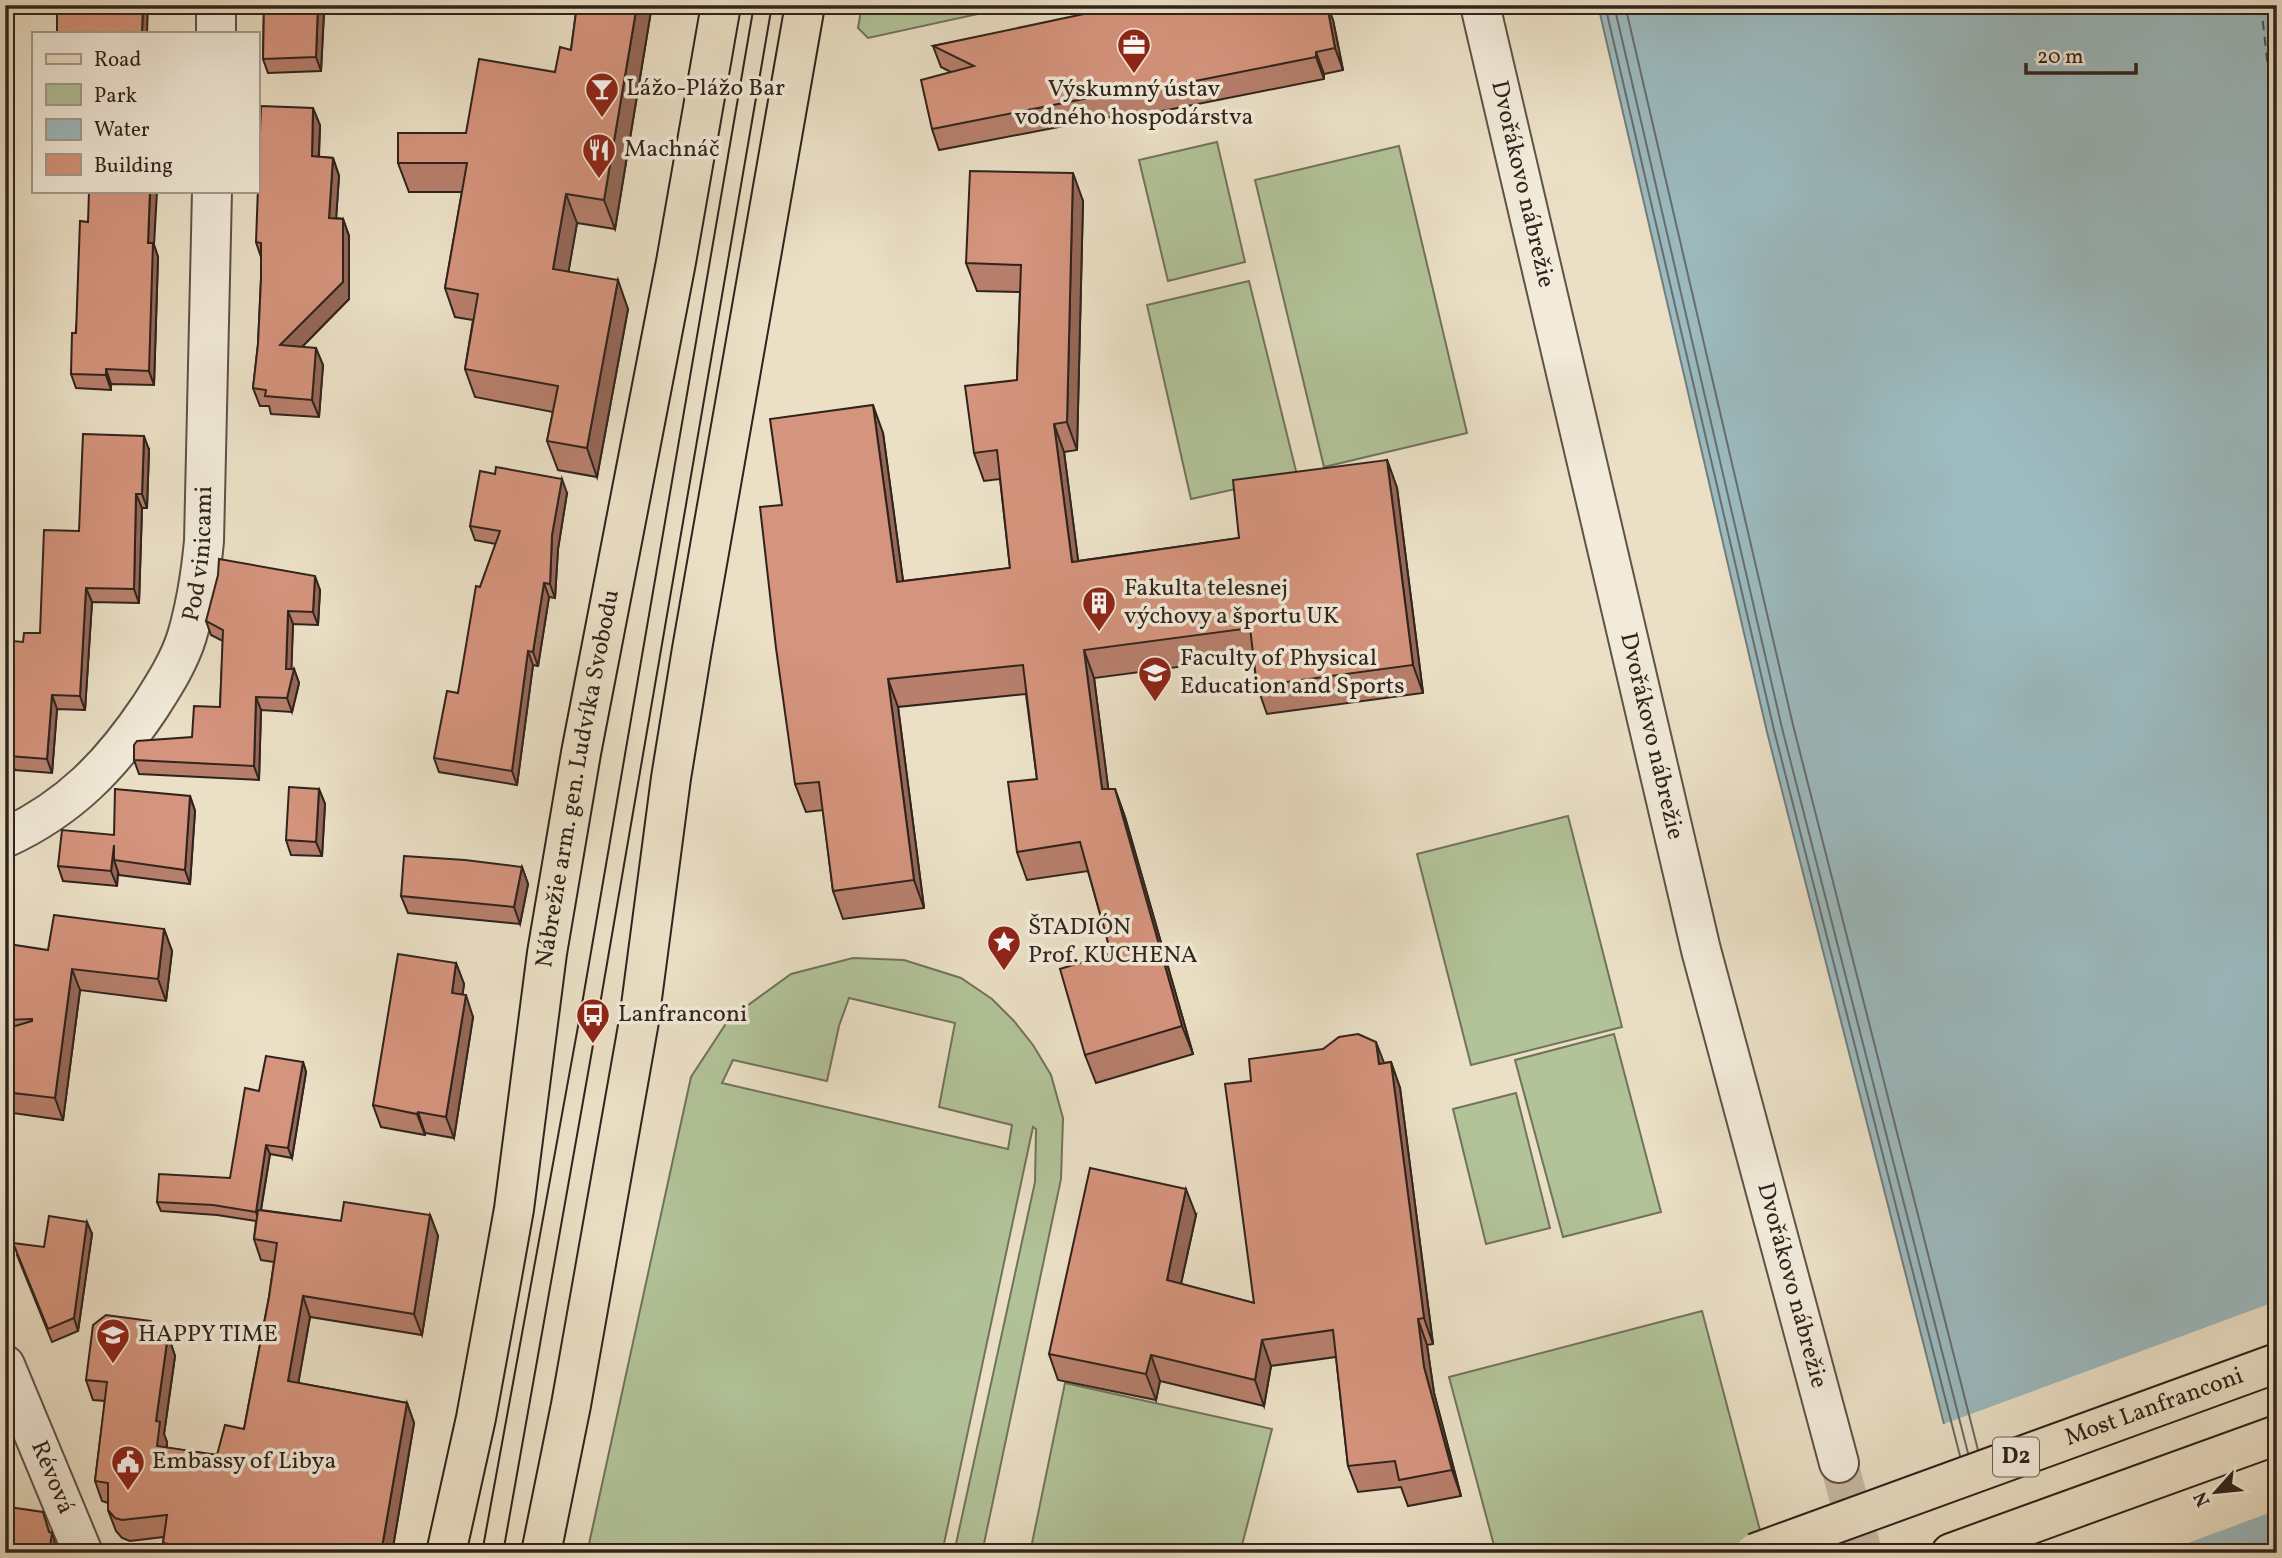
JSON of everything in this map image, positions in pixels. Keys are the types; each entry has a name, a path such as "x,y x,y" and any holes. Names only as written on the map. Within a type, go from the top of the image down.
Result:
{"main road":[{"name":"Nábrežie arm. gen. Ludvíka Svobodu","path":"446,1553 476,1418 514,1209 547,953 581,753 676,262 721,5"},
{"path":"541,1553 568,1419 636,1034 671,778 692,649 805,5"},
{"name":"Most Lanfranconi","path":"1755,1553 2277,1363"},
{"path":"1951,1553 2277,1435"}],"street":[{"path":"216,5 216,32"},
{"name":"Dvořákovo nábrežie","path":"1480,5 1701,950 1839,1463"},
{"name":"Pod vinicami","path":"5,838 68,801 108,764 154,700 176,664 187,637 201,575 204,541 212,192"},
{"name":"Révová","path":"5,1365 83,1553"}],"green space":[{"path":"862,5 1019,5 868,38 858,28"},
{"path":"1217,142 1245,262 1168,281 1139,160"},
{"path":"1399,146 1467,433 1324,467 1255,180"},
{"path":"1249,281 1297,475 1191,499 1147,305"},
{"path":"1568,816 1622,1027 1471,1065 1417,854"},
{"path":"853,958 904,960 961,978 992,999 1014,1021 1033,1045 1051,1075 1063,1118 1061,1179 982,1553 954,1553 1035,1182 1036,1129 1033,1127 942,1553 587,1553 691,1077 729,1019 791,974","holes":["849,998 955,1023 939,1107 1012,1125 1008,1149 722,1083 733,1060 827,1081 839,1026"]},
{"path":"1614,1034 1661,1212 1563,1237 1515,1060"},
{"path":"1516,1093 1550,1228 1486,1244 1453,1109"},
{"path":"1702,1311 1766,1553 1496,1553 1449,1377"},
{"path":"1065,1383 1272,1429 1240,1553 1030,1553"}],"water":[{"path":"1598,5 2277,5 2277,1553 1977,1553 1767,732"}],"pier":[{"path":"2277,1301 2277,1510 2161,1553 1973,1553 1941,1425"}],"building":[{"path":"57,5 143,5 142,32 57,32"},
{"path":"264,5 318,5 316,57 263,59"},
{"path":"577,5 637,5 604,200 566,194 553,269 618,280 587,448 547,441 558,386 465,369 478,294 445,288 467,163 398,163 398,133 466,133 479,59 555,72 560,47 571,50"},
{"name":"Výskumný ústav vodného hospodárstva","path":"1134,5 1135,8 1150,5 1327,5 1335,48 1316,52 1316,57 932,129 921,80 974,66 933,46 1098,11 1097,6"},
{"path":"261,106 313,108 312,156 333,158 329,218 343,219 343,282 280,345 316,348 312,400 265,396 266,390 253,388 261,279 261,243 256,242"},
{"name":"Fakulta telesnej výchovy a športu UK","path":"970,171 1073,173 1067,422 1054,424 1072,562 1239,538 1233,480 1387,460 1413,665 1257,686 1250,628 1084,650 1102,789 1115,789 1182,1026 1085,1055 1060,969 1111,953 1080,842 1017,852 1008,782 1037,779 1023,665 888,679 914,880 833,891 819,782 795,784 776,648 760,507 782,505 770,419 873,405 897,582 1010,568 997,450 974,453 965,386 1017,380 1021,265 966,263"},
{"path":"89,192 150,192 148,243 153,243 149,371 106,369 106,375 71,374 72,333 76,333 80,221 88,222"},
{"path":"83,434 144,436 142,494 136,494 134,589 86,588 80,696 52,695 47,759 9,756 11,736 7,735 13,641 23,642 24,633 40,633 44,530 79,531"},
{"path":"496,467 562,479 552,535 550,584 544,583 533,652 528,651 512,771 434,758 447,691 458,693 476,586 480,587 500,531 470,526 480,471 495,474"},
{"path":"219,559 315,576 313,612 288,611 286,669 294,669 287,698 256,697 254,766 134,760 134,745 137,741 192,737 194,706 220,707 223,630 206,621 218,575"},
{"path":"289,787 319,789 316,842 286,840"},
{"path":"115,789 190,796 185,870 114,860 114,845 111,871 58,866 62,830 114,835"},
{"path":"404,856 522,867 514,907 401,896"},
{"path":"54,915 164,929 158,979 72,969 55,1098 5,1092 5,1029 32,1021 5,1020 5,963 8,944 48,950"},
{"path":"398,954 456,963 452,993 466,995 446,1117 373,1105"},
{"path":"1358,1034 1376,1042 1379,1064 1391,1062 1424,1318 1418,1319 1424,1367 1452,1470 1399,1480 1395,1461 1348,1466 1333,1330 1262,1340 1255,1380 1151,1355 1146,1374 1049,1354 1090,1168 1186,1189 1167,1280 1254,1303 1225,1084 1251,1081 1249,1059 1323,1049 1339,1037"},
{"path":"266,1056 303,1062 288,1148 266,1145 256,1212 213,1205 157,1202 159,1174 230,1178 245,1088 259,1091"},
{"path":"344,1202 430,1215 414,1314 303,1296 288,1381 407,1403 381,1553 219,1553 163,1543 167,1515 122,1520 115,1518 108,1510 108,1483 95,1481 107,1382 86,1380 93,1325 106,1315 151,1321 150,1332 168,1335 156,1421 160,1422 157,1446 217,1455 225,1425 244,1429 269,1297 277,1243 254,1239 258,1210 341,1221"},
{"path":"49,1216 87,1222 74,1318 48,1329 13,1243 44,1247"},
{"path":"5,1493 9,1507 43,1512 49,1532 52,1533 49,1553 5,1553"}],"ferry route":[{"path":"2261,5 2277,149"}],"tunnel":[{"path":"1839,1463 1863,1553"}],"tram line":[{"path":"482,1553 581,1010 754,5"},
{"path":"503,1553 772,5"}],"place":[{"name":"Výskumný ústav vodného hospodárstva","path":"1134,75"},
{"name":"Lážo-Plážo Bar","path":"602,119"},
{"name":"Machnáč","path":"599,180"},
{"name":"Fakulta telesnej výchovy a športu UK","path":"1099,633"},
{"name":"Faculty of Physical Education and Sports","path":"1155,703"},
{"name":"ŠTADIÓN Prof. KUCHENA","path":"1004,972"},
{"name":"Lanfranconi","path":"593,1045"},
{"name":"HAPPY TIME","path":"113,1365"},
{"name":"Embassy of Libya","path":"128,1492"}]}
